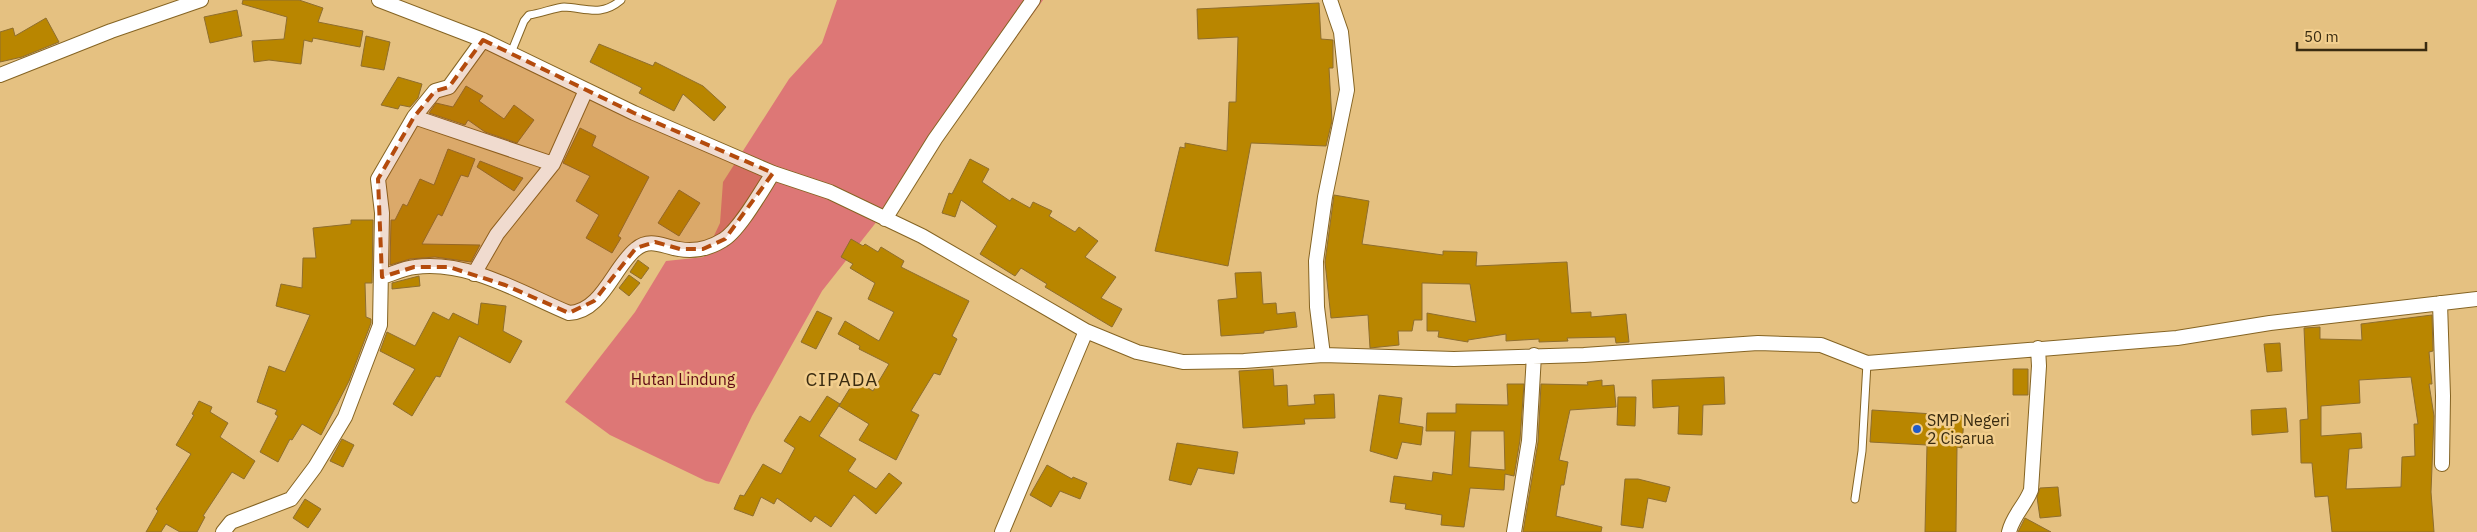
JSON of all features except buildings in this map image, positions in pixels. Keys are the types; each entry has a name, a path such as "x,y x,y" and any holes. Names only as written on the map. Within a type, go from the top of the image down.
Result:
{"street":[{"path":"0,75 76,44 201,0"},
{"path":"379,0 483,40 586,90 773,174 830,192 922,236 1086,331 1137,352 1183,362 1323,355 1454,359 1534,355 1584,355 1767,344 1821,345 1866,363 2177,338 2270,322 2477,299"},
{"path":"885,219 935,139 1033,0"},
{"path":"1323,355 1317,306 1316,261 1325,197 1347,90 1342,32 1330,0"},
{"path":"223,532 231,522 292,500 315,467 345,416 380,325 382,213 378,179 414,117 435,90 449,87 483,40"},
{"path":"474,274 498,234 553,164 586,90"},
{"path":"414,117 553,164"},
{"path":"382,278 414,267 449,267 474,274 569,313 575,312 594,302 636,248 655,242 680,249 703,250 725,240 745,216 773,174"},
{"path":"2440,303 2443,396 2442,464"},
{"path":"1002,532 1086,331"},
{"path":"2009,532 2012,519 2025,504 2031,490 2040,366 2038,348"},
{"path":"1514,532 1529,441 1534,355"}],"lane":[{"path":"512,53 524,21 529,15 563,7 593,11 613,7 621,0"},
{"path":"1855,499 1862,450 1866,363"}],"highlighted area":[{"path":"483,40 634,113 773,173 725,239 703,249 680,249 655,242 636,248 594,301 569,313 505,285 449,267 414,267 382,277 378,179 414,117 435,91 449,87"}],"green space":[{"name":"Hutan Lindung","path":"837,0 1043,0 963,112 822,291 752,416 719,484 706,481 610,435 565,402 635,312 666,261 704,257 720,223 723,182 789,79 822,43"}],"place":[{"name":"SMP Negeri 2 Cisarua","path":"1917,429"}],"district":[{"name":"CIPADA","path":"842,379"}]}
